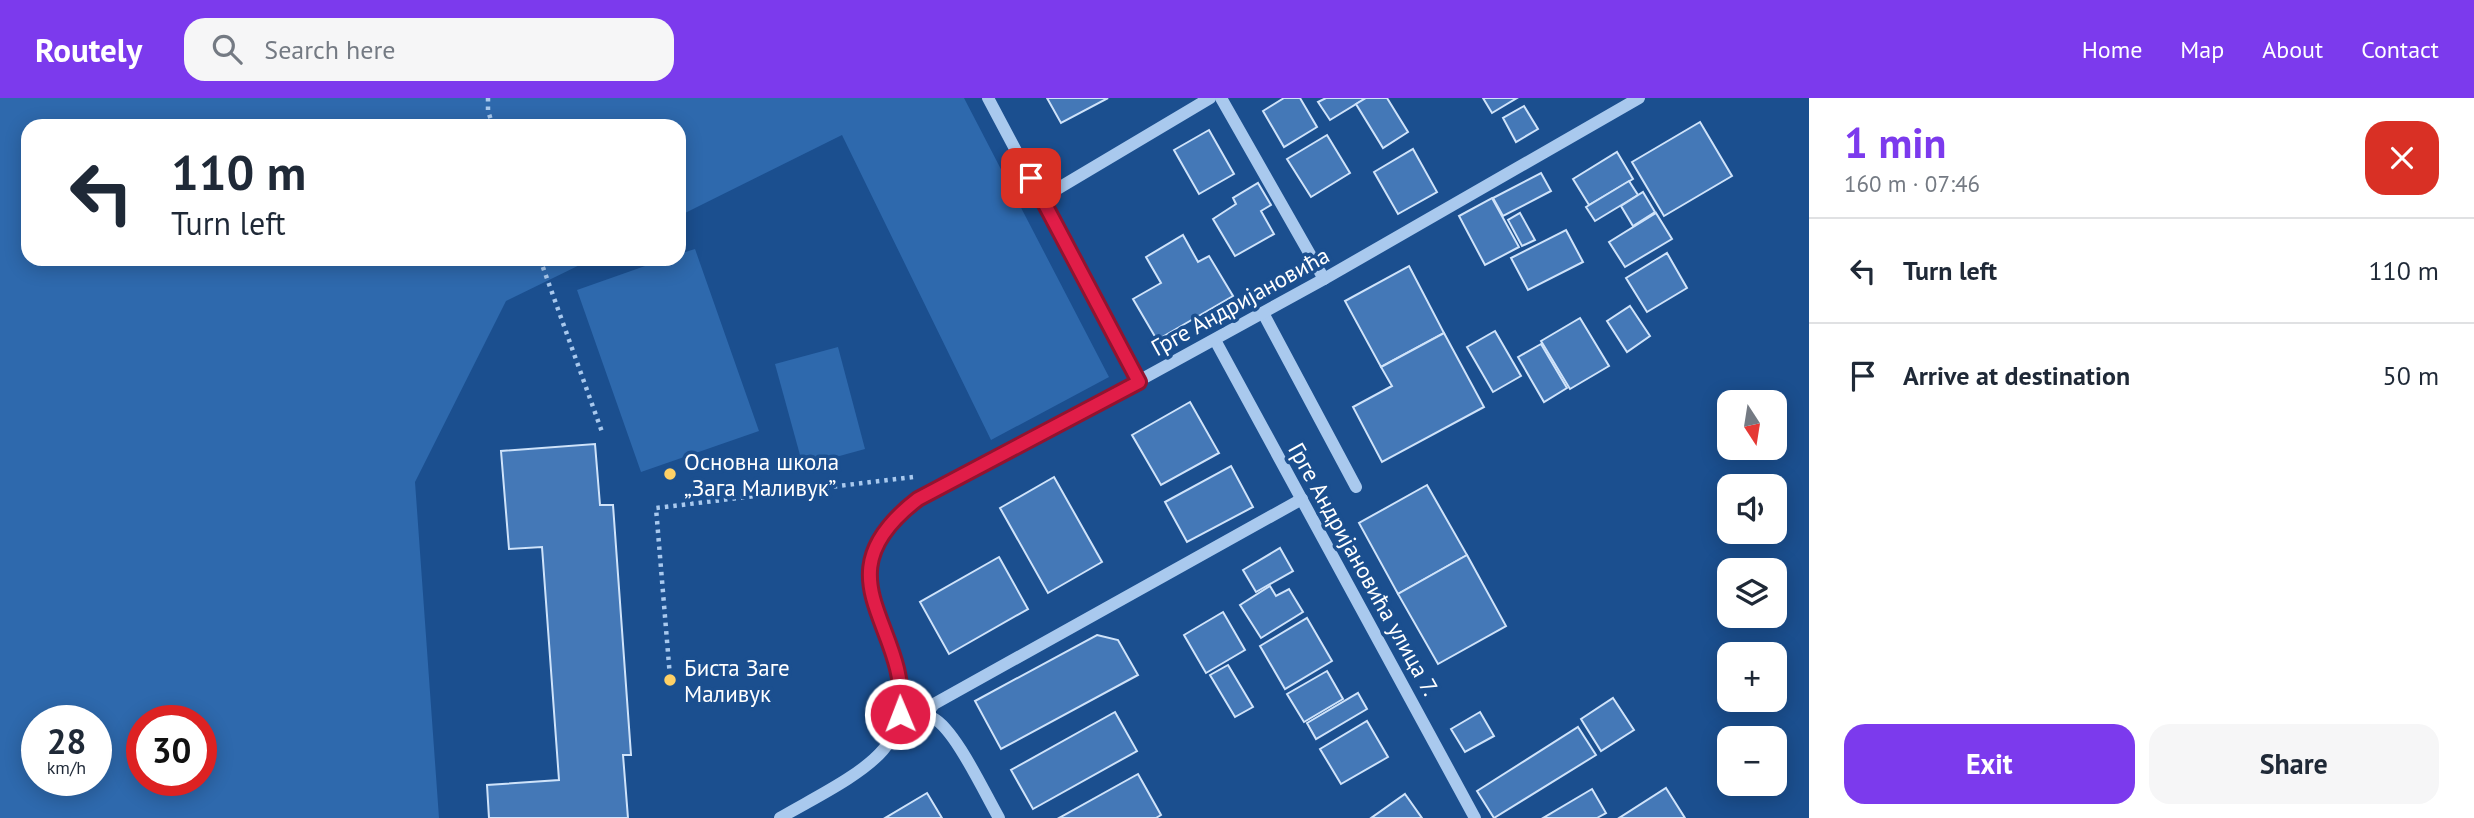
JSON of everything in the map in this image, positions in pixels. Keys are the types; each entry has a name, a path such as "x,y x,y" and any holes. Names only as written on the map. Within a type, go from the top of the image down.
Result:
{"street":[{"path":"988,98 1139,382"},
{"path":"1042,198 1210,98"},
{"path":"1222,98 1324,279"},
{"name":"Грге Андријановића","path":"780,818 860,769 882,751 896,729 902,696 900,680 874,603 869,577 873,558 887,528 898,514 918,499 1139,382 1324,279 1639,98"},
{"path":"1263,313 1356,486"},
{"name":"Грге Андријановића улица 7.","path":"1215,340 1475,818"},
{"path":"926,715 934,704 1302,499"},
{"path":"900,714 926,715 942,724 957,744 999,818"}],"path":[{"path":"488,98 491,119"},
{"path":"543,266 602,432"},
{"path":"670,677 656,508 918,477"}],"shaded area":[{"path":"0,98 964,98 1109,377 991,440 842,135 686,213 686,119 21,119 21,266 578,266 506,301 415,482 439,818 0,818"},
{"path":"695,249 759,431 641,472 577,290 645,266 686,266 686,252"},
{"path":"838,347 865,449 803,466 775,364"}],"building":[{"path":"1047,98 1108,98 1061,123"},
{"path":"1284,98 1300,98 1317,127 1284,147 1263,111"},
{"path":"1326,98 1366,98 1330,120 1318,102"},
{"path":"1366,98 1387,98 1408,132 1383,148 1356,104"},
{"path":"1483,98 1517,98 1492,113"},
{"path":"1524,106 1538,129 1516,142 1503,118"},
{"path":"1700,122 1732,176 1664,216 1632,162"},
{"path":"1209,130 1234,174 1199,194 1174,150"},
{"path":"1327,135 1350,173 1311,197 1287,159"},
{"path":"1413,149 1437,192 1398,214 1374,172"},
{"path":"1617,152 1633,179 1589,205 1573,179"},
{"path":"1541,173 1551,191 1503,216 1493,198"},
{"path":"1629,181 1638,195 1595,221 1586,207"},
{"path":"1258,183 1271,205 1261,211 1274,234 1235,256 1213,219 1236,204 1233,198"},
{"path":"1643,192 1655,212 1633,226 1621,206"},
{"path":"1492,198 1519,247 1485,265 1459,216"},
{"path":"1520,213 1535,240 1522,246 1508,220"},
{"path":"1656,213 1672,239 1625,267 1609,242"},
{"path":"1566,230 1583,262 1528,290 1511,258"},
{"path":"1183,235 1198,262 1209,256 1233,296 1157,340 1133,299 1161,283 1146,257"},
{"path":"1667,253 1687,288 1647,312 1626,278"},
{"path":"1409,266 1444,333 1381,367 1345,301"},
{"path":"1630,306 1650,336 1627,352 1607,321"},
{"path":"1580,318 1609,366 1570,389 1541,341"},
{"path":"1495,331 1521,376 1493,392 1467,347"},
{"path":"1444,333 1484,407 1382,462 1353,407 1392,386 1381,367"},
{"path":"1541,344 1567,388 1544,402 1518,357"},
{"path":"1190,402 1219,453 1161,485 1132,435"},
{"path":"595,444 600,505 613,505 631,755 623,755 628,818 489,818 487,785 559,780 542,547 509,549 501,451"},
{"path":"1231,466 1253,507 1187,542 1165,502"},
{"path":"1054,477 1102,562 1048,593 1000,508"},
{"path":"1427,485 1467,555 1398,594 1359,523"},
{"path":"1280,548 1293,571 1256,592 1243,570"},
{"path":"1467,555 1506,626 1438,664 1398,594"},
{"path":"999,557 1028,609 949,654 920,602"},
{"path":"1270,586 1276,596 1289,589 1303,612 1261,638 1240,605"},
{"path":"1223,612 1245,650 1206,673 1184,635"},
{"path":"1307,618 1332,661 1285,689 1260,646"},
{"path":"1097,635 1118,640 1138,675 1001,749 975,701"},
{"path":"1228,665 1253,707 1235,717 1210,675"},
{"path":"1327,671 1343,699 1304,722 1287,694"},
{"path":"1358,693 1367,709 1316,739 1307,723"},
{"path":"1613,698 1634,730 1601,751 1581,719"},
{"path":"1115,712 1137,751 1033,809 1011,770"},
{"path":"1480,712 1494,736 1465,752 1451,729"},
{"path":"1367,721 1388,757 1341,784 1320,749"},
{"path":"1578,727 1596,755 1494,818 1477,791"},
{"path":"1138,774 1161,815 1156,818 1059,818"},
{"path":"1666,788 1685,818 1619,818"},
{"path":"1592,789 1606,813 1597,818 1543,818"},
{"path":"927,793 942,818 885,818"},
{"path":"1405,794 1422,818 1371,818"}],"place":[{"name":"Основна школа „Зага Маливук”","path":"670,474"},
{"name":"Биста Заге Маливук","path":"670,680"}],"route":[{"path":"900,714 900,680 874,603 869,577 878,542 887,528 898,514 918,499 1139,382 1031,178"}]}
